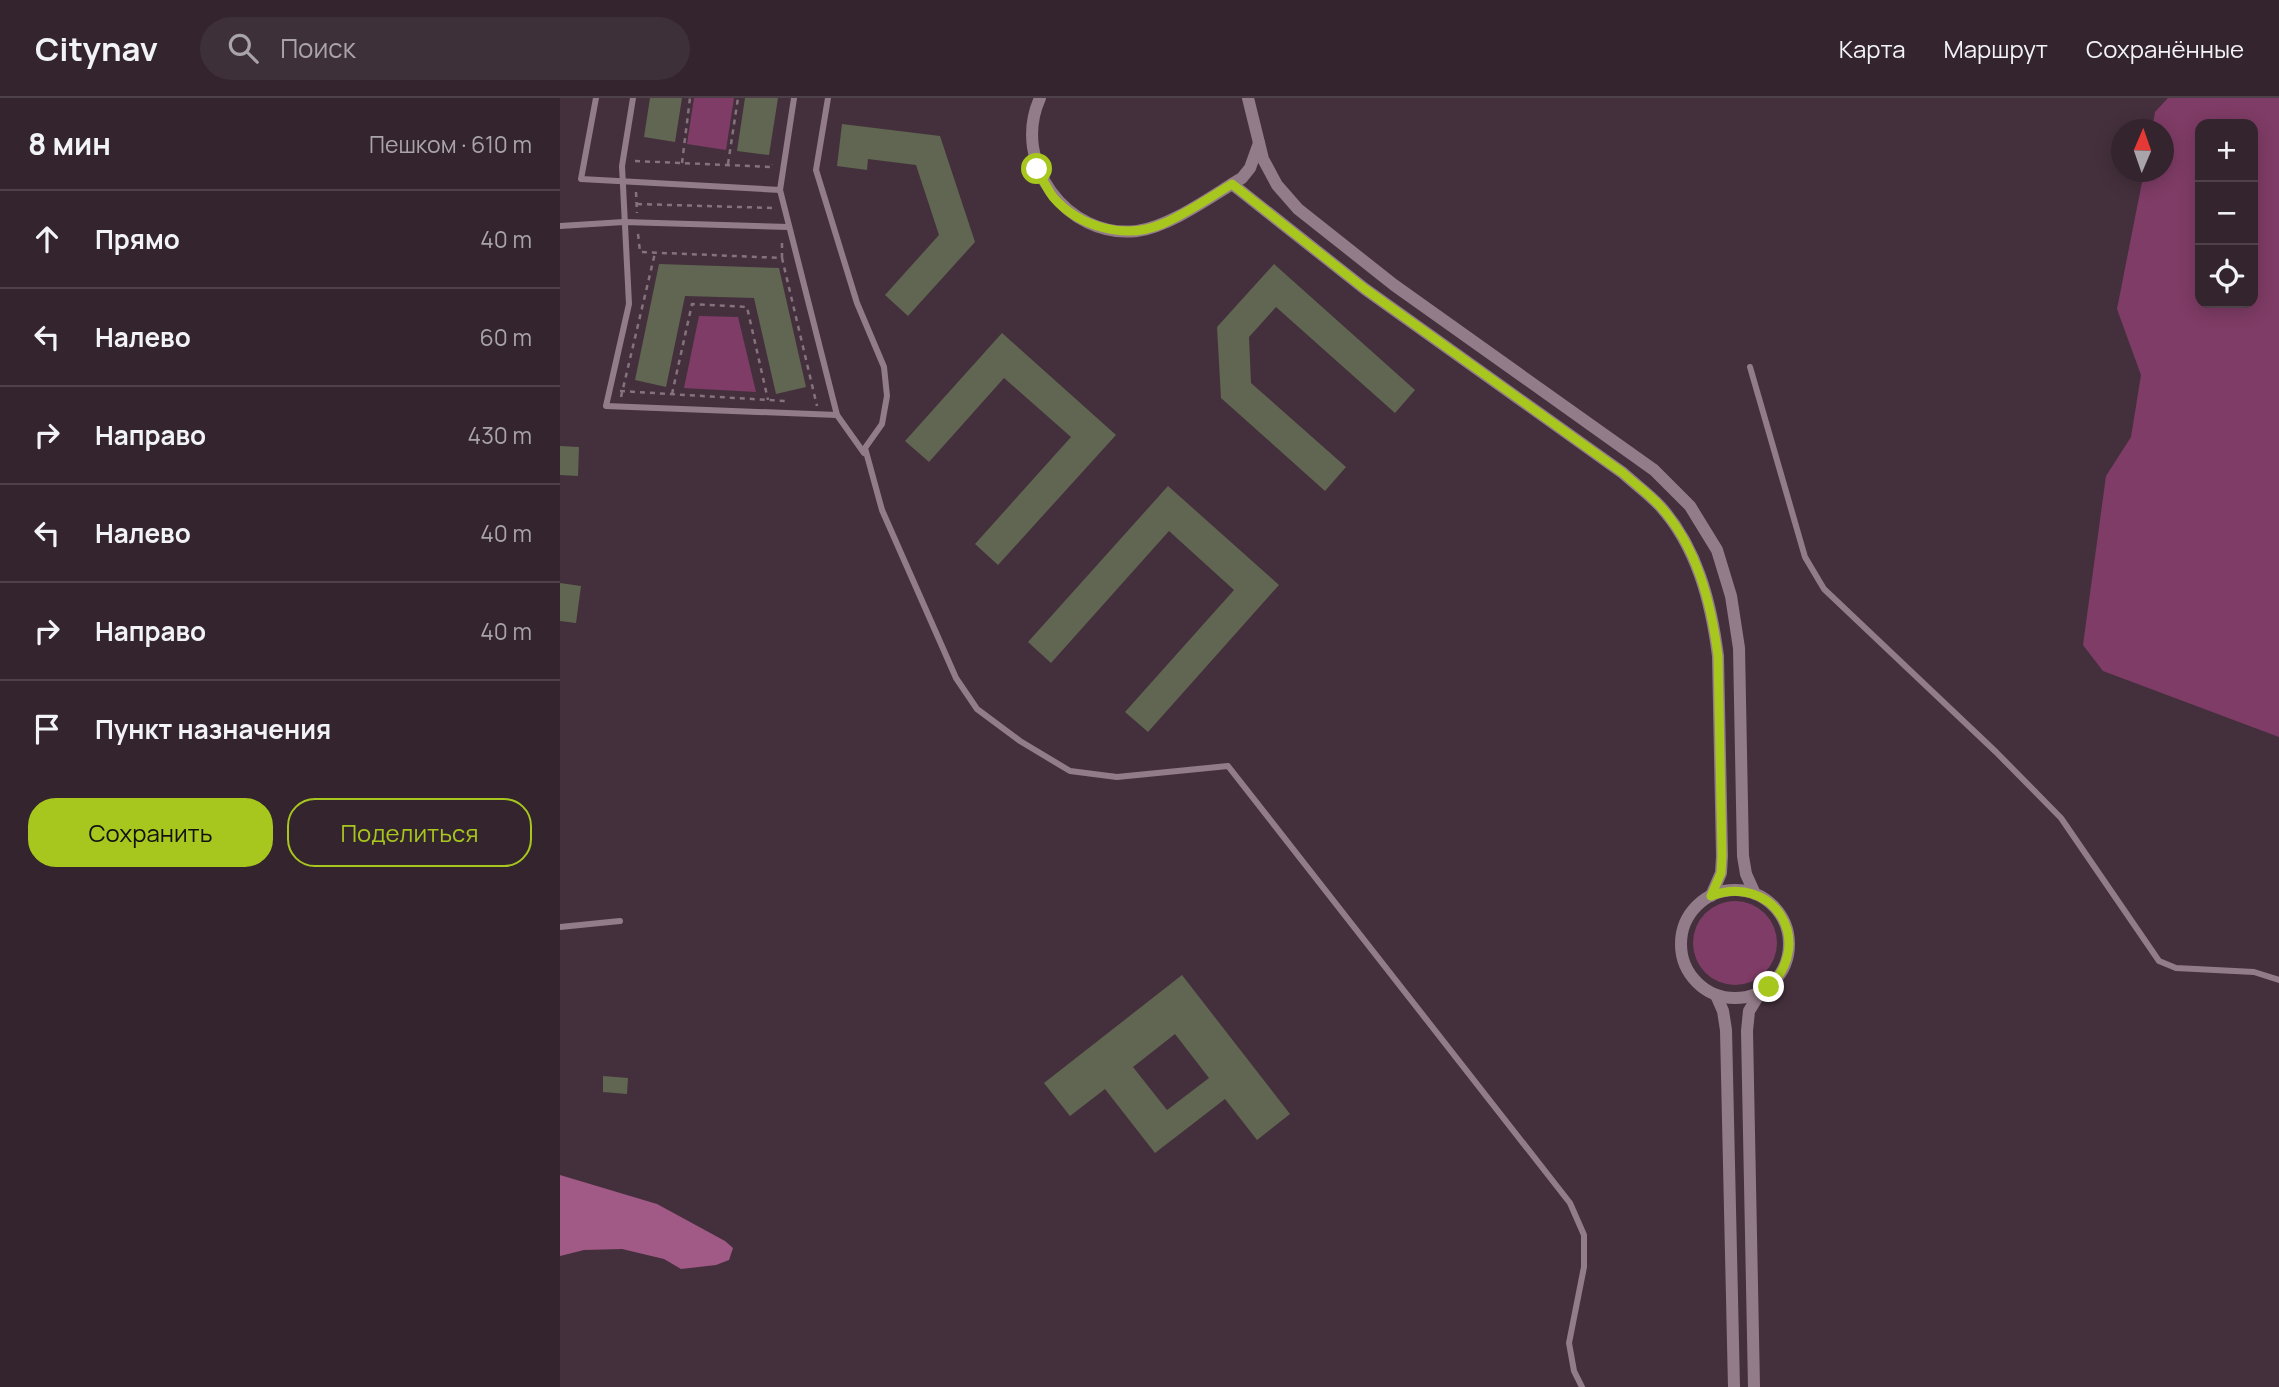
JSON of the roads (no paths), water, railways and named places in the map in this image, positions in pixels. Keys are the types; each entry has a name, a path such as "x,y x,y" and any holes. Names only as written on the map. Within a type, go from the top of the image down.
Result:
{"street":[{"path":"1040,98 1034,112 1031,139 1037,169 1053,197 1077,218 1104,229 1136,231 1162,225 1242,178 1250,168 1259,142"},
{"path":"1248,98 1263,159 1277,185 1298,209 1394,285 1654,470 1690,506 1717,550 1731,596 1739,648 1743,856 1746,874 1755,894"},
{"path":"1232,184 1365,289 1623,473 1661,506 1686,543 1705,585 1718,656 1722,856 1721,873 1711,896"},
{"path":"1754,1387 1747,1031 1749,1011 1760,993 1777,979 1790,948 1786,925 1774,906 1755,894 1733,890 1711,896 1702,902 1688,919 1683,930 1682,952 1690,973 1697,982 1716,995 1738,998 1760,993"},
{"path":"1716,995 1723,1011 1726,1030 1734,1387"}],"lane":[{"path":"596,98 581,179 780,190"},
{"path":"632,98 622,166 629,304 606,406 837,415"},
{"path":"794,98 780,190 837,415 868,460"},
{"path":"828,98 816,170 857,303 884,367 887,396 882,424 865,448 888,522 956,678 977,709 1020,741 1070,771 1117,777 1228,766 1570,1203 1584,1235 1584,1267 1569,1343 1574,1371 1582,1387"},
{"path":"560,226 625,222 789,227"},
{"path":"1750,368 1805,558 1824,589 1996,751 2061,818 2159,961 2176,968 2254,972 2279,980"},
{"path":"560,927 620,921"}]}
